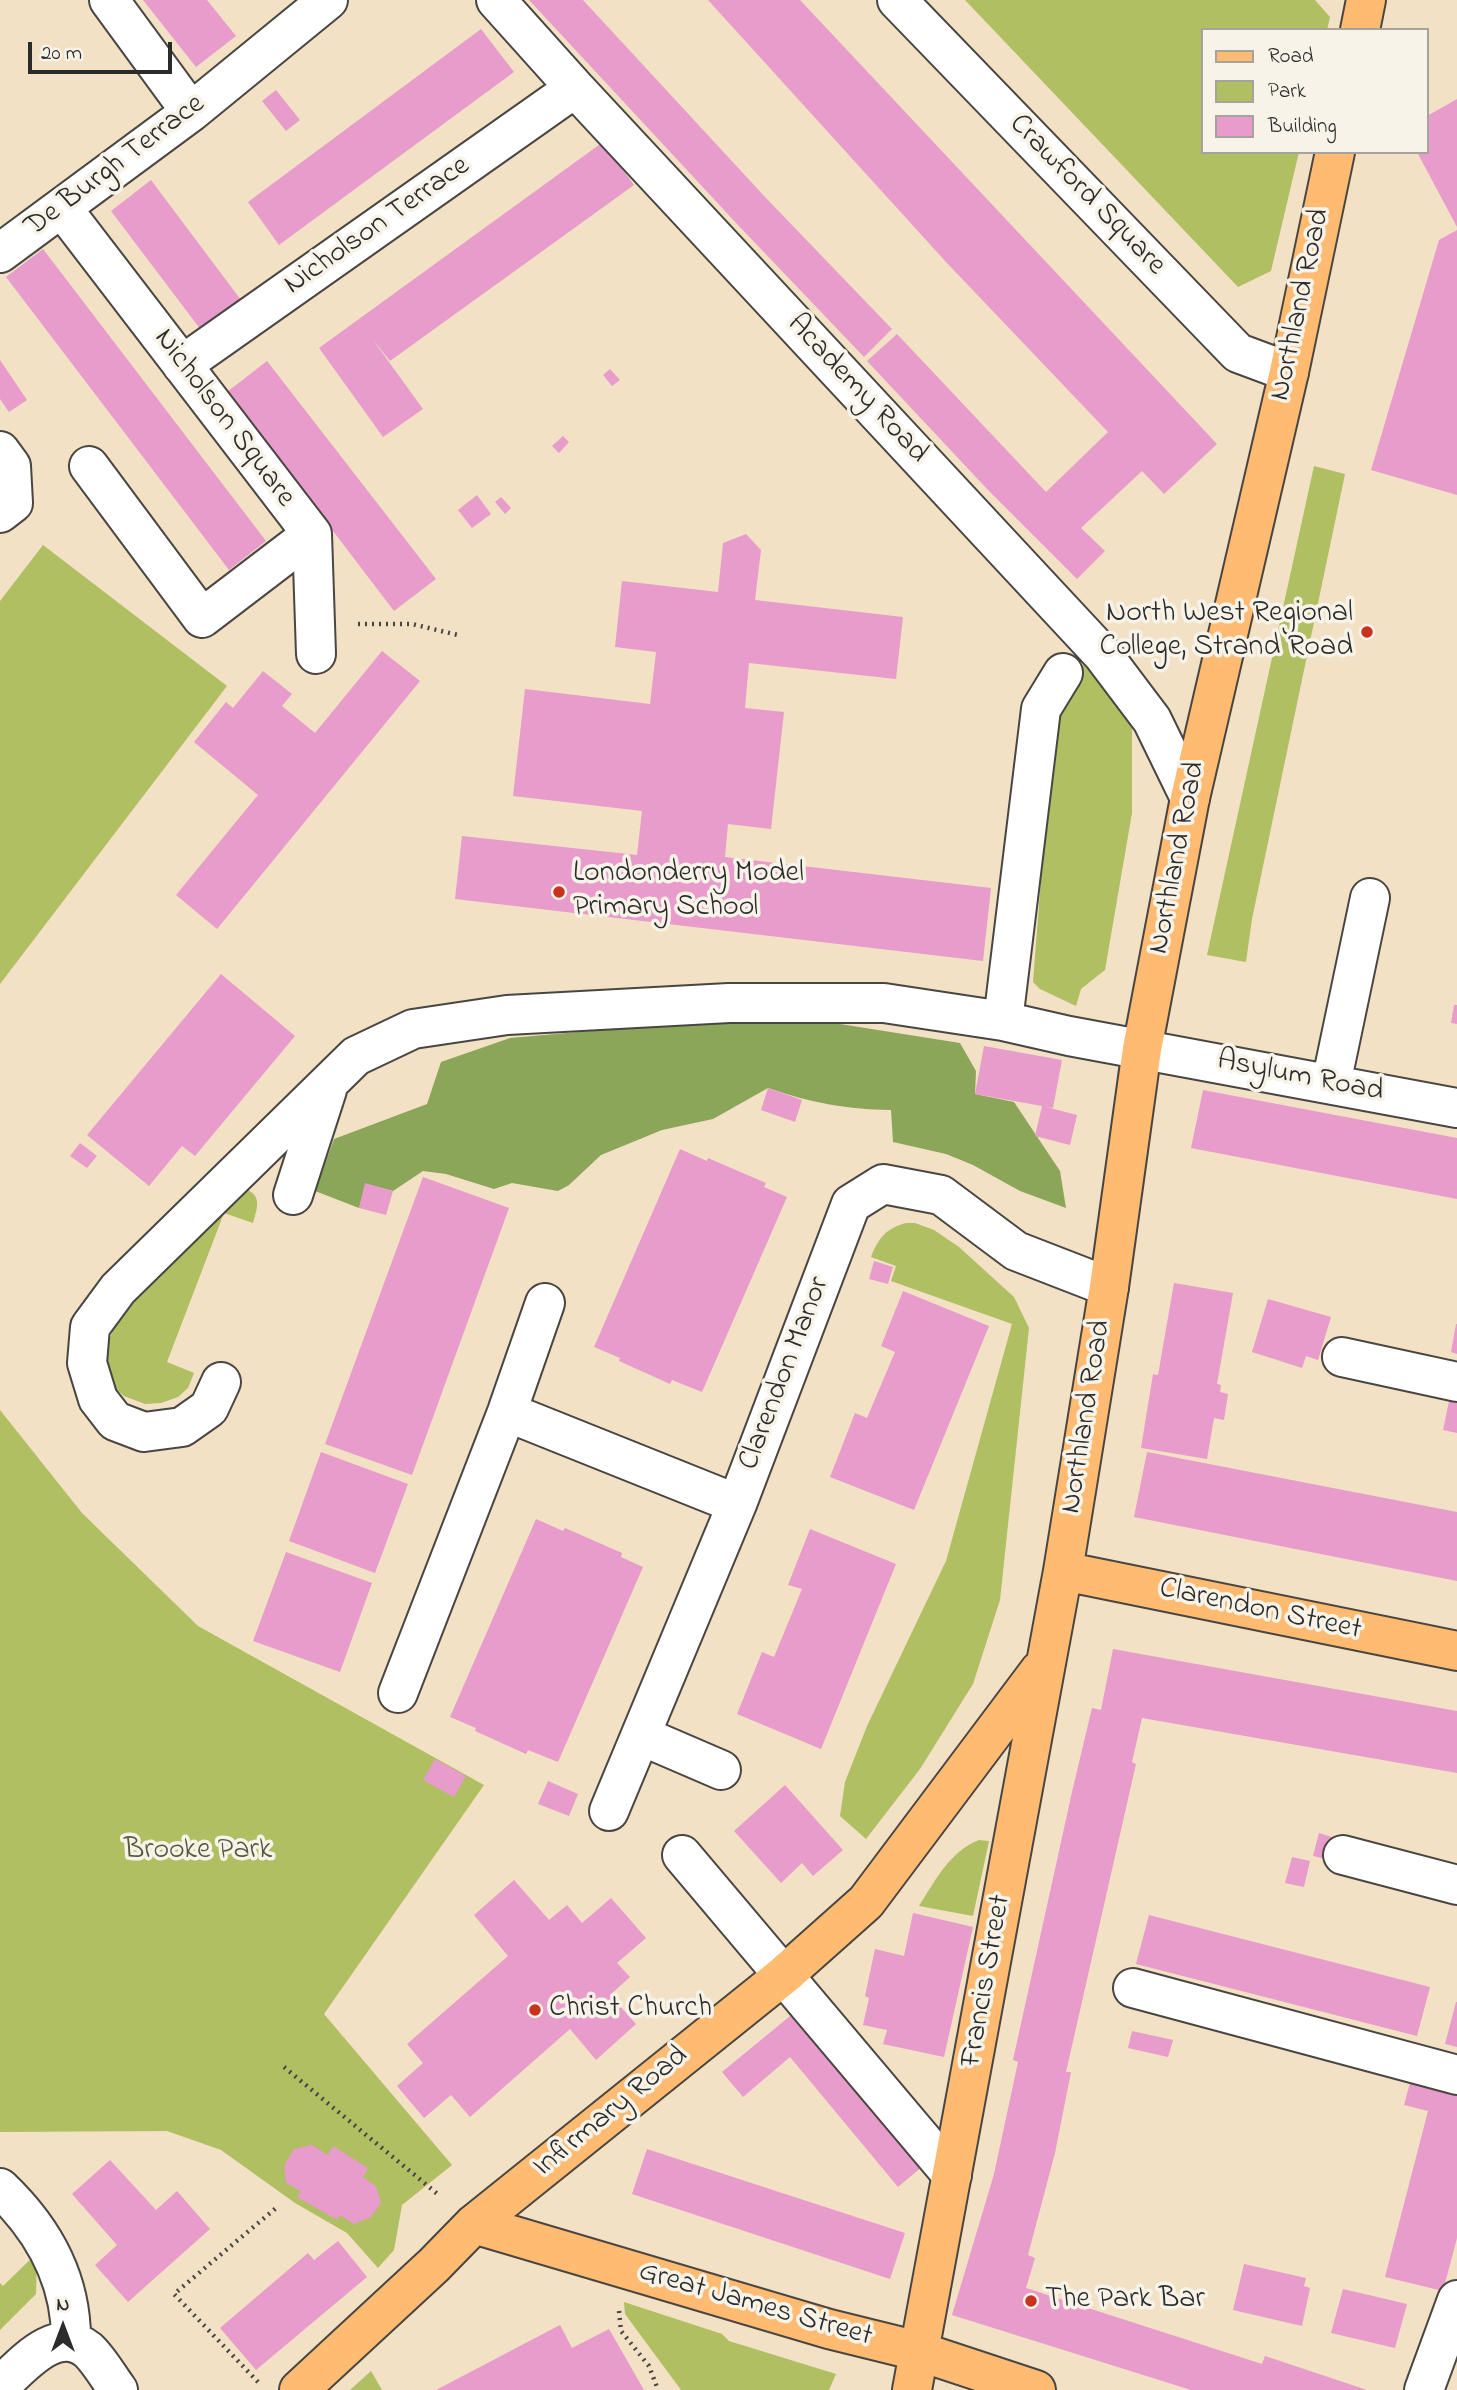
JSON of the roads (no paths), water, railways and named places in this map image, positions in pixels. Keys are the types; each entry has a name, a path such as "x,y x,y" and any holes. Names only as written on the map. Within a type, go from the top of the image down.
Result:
{"main road":[{"path":"1360,28 1366,0"},
{"name":"Northland Road","path":"1063,1571 1109,1287 1142,1049 1190,798 1289,372 1335,154"},
{"name":"Clarendon Street","path":"1063,1571 1457,1651"},
{"name":"Francis Street","path":"912,2390 1063,1571"},
{"name":"Infirmary Road","path":"299,2390 434,2265 474,2224 784,1975 866,1902 1045,1663"},
{"name":"Great James Street","path":"474,2224 829,2329 918,2351 1036,2390"}],"street":[{"path":"109,0 191,112"},
{"name":"De Burgh Terrace","path":"0,253 191,112 328,0"},
{"name":"Academy Road","path":"496,0 1103,655 1152,720 1190,798"},
{"name":"Crawford Square","path":"897,0 1238,353 1289,372"},
{"name":"Nicholson Terrace","path":"182,365 575,88"},
{"name":"Nicholson Square","path":"62,208 312,534 316,639"},
{"path":"0,451 11,466 13,503 0,513"},
{"path":"89,466 202,618 312,534"},
{"path":"1003,1021 1041,709 1063,673"},
{"path":"1331,1084 1370,898"},
{"name":"Asylum Road","path":"221,1382 209,1408 182,1427 144,1433 116,1421 98,1399 87,1363 90,1327 118,1289 356,1056 413,1029 507,1015 729,1003 884,1003 1003,1021 1069,1036 1457,1108"},
{"path":"293,1195 329,1085"},
{"name":"Clarendon Manor","path":"610,1811 737,1504 851,1204 883,1184 941,1195 1016,1251 1109,1287"},
{"path":"398,1693 507,1412 545,1303"},
{"path":"1342,1357 1457,1382"},
{"path":"507,1412 737,1504"},
{"path":"642,1736 721,1770"},
{"path":"682,1855 952,2175"},
{"path":"1343,1855 1457,1885"},
{"path":"1133,1988 1457,2075"},
{"path":"0,2188 24,2211 51,2249 71,2322 71,2342"},
{"path":"1424,2390 1457,2300"},
{"path":"0,2386 50,2344 71,2342 88,2350 118,2390"}],"place":[{"name":"North West Regional College, Strand Road","path":"1367,632"},
{"name":"Londonderry Model Primary School","path":"559,892"},
{"name":"Christ Church","path":"535,2010"},
{"name":"The Park Bar","path":"1031,2301"}],"park label":[{"name":"Brooke Park","path":"198,1852"}]}
